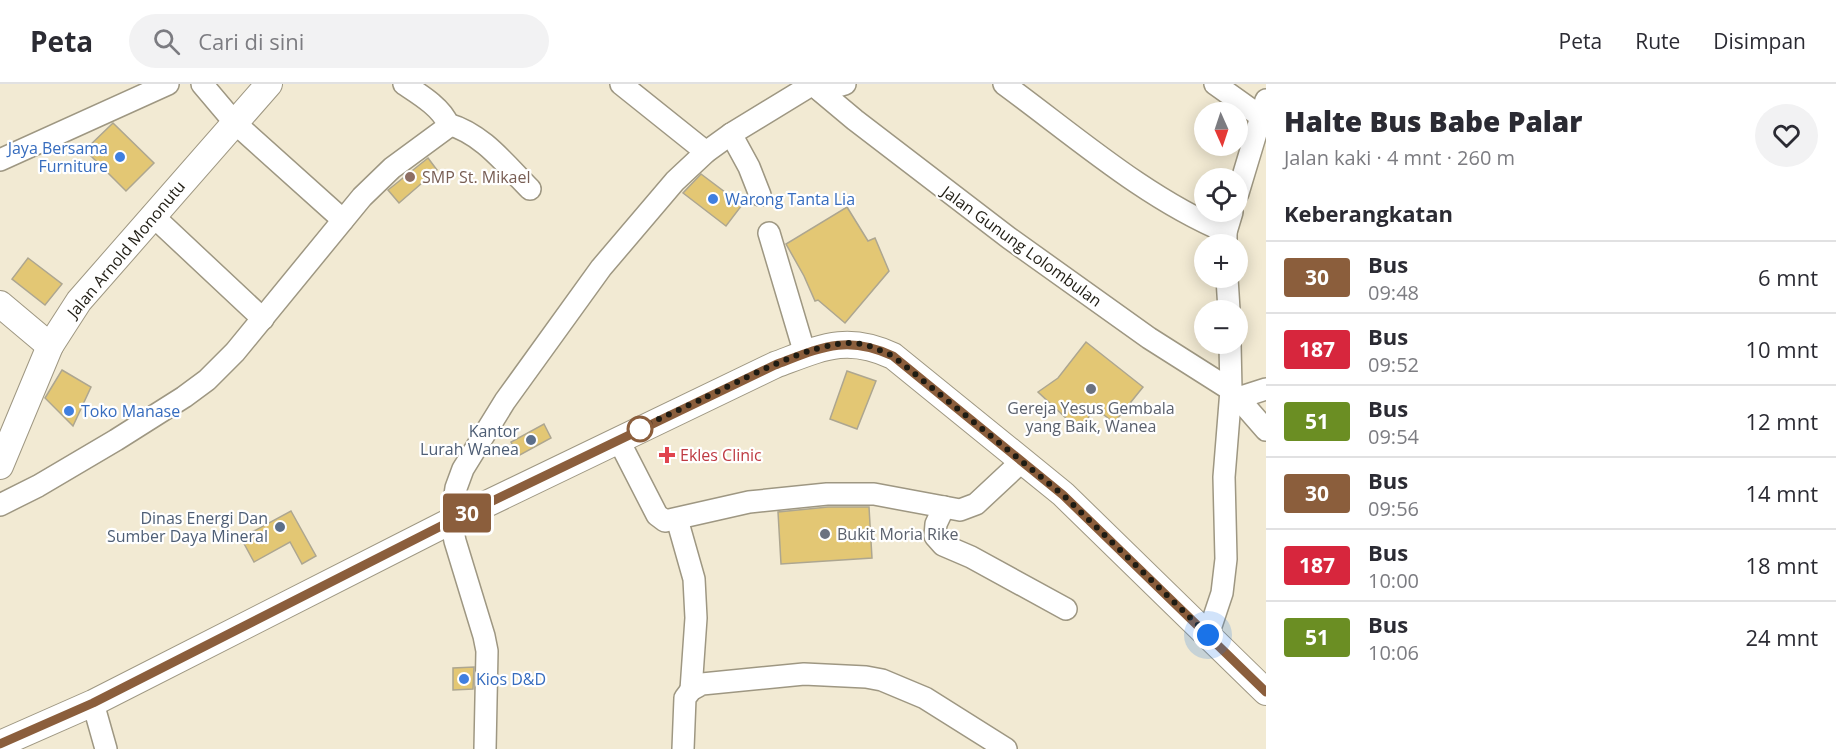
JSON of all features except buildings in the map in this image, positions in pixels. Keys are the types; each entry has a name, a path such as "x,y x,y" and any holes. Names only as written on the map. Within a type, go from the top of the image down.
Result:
{"street":[{"path":"0,160 168,84"},
{"path":"202,84 235,123 343,220"},
{"name":"Jalan Arnold Mononutu","path":"0,466 50,346 79,301 269,84"},
{"path":"404,84 426,99 448,124 463,129 482,141 530,189"},
{"path":"621,84 706,152"},
{"path":"485,749 486,644 451,521 456,488 463,469 505,402 601,268 675,182 706,152 730,134 815,86 845,84"},
{"path":"1004,84 1138,182 1195,219 1228,229"},
{"path":"1215,84 1263,108 1245,168"},
{"name":"Jalan Gunung Lolombulan","path":"815,86 855,120 1009,238 1149,338 1235,394 1266,430"},
{"path":"0,504 38,486 184,397 207,380 263,319 362,197 392,168 441,134 448,124"},
{"path":"730,134 749,167 760,195"},
{"path":"152,215 263,319"},
{"path":"769,233 805,354"},
{"path":"0,304 50,346"},
{"path":"0,744 93,703 451,521 775,365 830,346 853,343 875,348 893,356 1063,495 1266,692"},
{"path":"1208,635 1220,603 1224,582 1226,541 1224,477 1235,394 1231,354"},
{"path":"1235,394 1266,389"},
{"path":"618,439 659,519 665,521 749,502 827,494 874,494 960,510 976,504 1021,462"},
{"path":"944,507 936,524 935,536 943,545 971,557 1066,609"},
{"path":"677,519 694,579 692,586 696,618 691,690"},
{"path":"683,749 685,698 691,690 702,684 804,674 882,680 925,698 1006,749"},
{"path":"93,703 106,749"}],"bus line":[{"name":"30","path":"0,744 93,703 451,521 775,365 830,346 853,343 875,348 893,356 1063,495 1266,692"}],"place":[{"name":"Jaya Bersama Furniture","path":"120,157"},
{"name":"SMP St. Mikael","path":"410,177"},
{"name":"Warong Tanta Lia","path":"713,199"},
{"name":"Gereja Yesus Gembala yang Baik, Wanea","path":"1091,389"},
{"name":"Toko Manase","path":"69,411"},
{"name":"Kantor Lurah Wanea","path":"531,440"},
{"name":"Ekles Clinic","path":"667,455"},
{"name":"Dinas Energi Dan Sumber Daya Mineral","path":"280,527"},
{"name":"Bukit Moria Rike","path":"825,534"},
{"name":"Kios D&D","path":"464,679"}],"route":[{"path":"640,429 775,365 805,354 830,346 853,343 875,348 893,356 1063,495 1208,635"}]}
